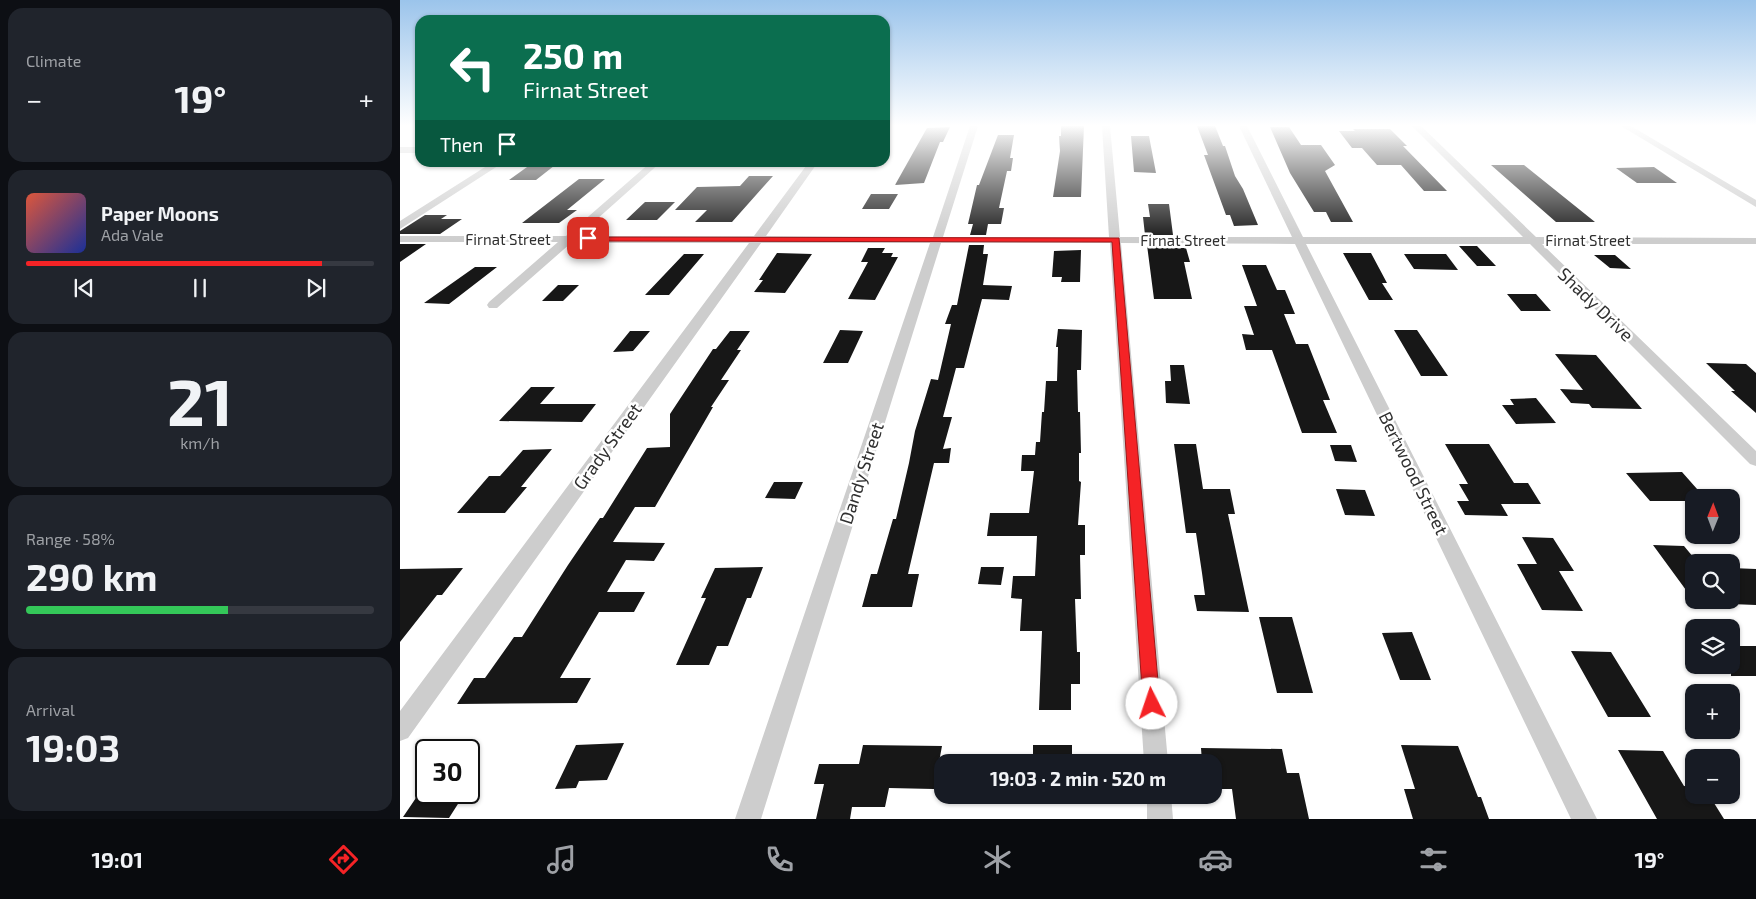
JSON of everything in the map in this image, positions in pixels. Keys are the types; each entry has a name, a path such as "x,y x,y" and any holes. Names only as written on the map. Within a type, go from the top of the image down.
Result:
{"street":[{"name":"Dandy Street","path":"748,819 962,164"},
{"path":"1109,164 1155,754"},
{"name":"Bertwood Street","path":"1262,164 1584,819"},
{"name":"Shady Drive","path":"1455,164 1756,460"},
{"path":"1690,164 1756,204"},
{"path":"400,226 492,167"},
{"path":"493,305 650,167"},
{"name":"Grady Street","path":"400,730 810,167"},
{"name":"Firnat Street","path":"400,239 1756,240"},
{"path":"1159,804 1160,819"}],"building":[{"path":"907,164 931,164 924,183 895,185"},
{"path":"987,164 1012,164 1011,171 1007,171 999,208 1004,208 1001,224 988,224 986,235 970,235 973,224 968,224 977,185 979,185"},
{"path":"1058,164 1082,164 1081,197 1053,197"},
{"path":"1133,164 1154,164 1156,173 1134,172"},
{"path":"1207,164 1231,164 1258,225 1234,226 1230,215 1226,215"},
{"path":"1286,164 1334,164 1325,171 1353,222 1331,222 1326,212 1314,212"},
{"path":"1421,164 1447,191 1424,191 1401,165 1377,165"},
{"path":"1491,165 1524,165 1595,222 1556,222"},
{"path":"527,167 553,167 536,180 509,180"},
{"path":"1654,167 1677,183 1637,183 1616,168"},
{"path":"749,176 773,176 732,222 695,222 707,210 675,210 697,187 740,186"},
{"path":"579,179 605,179 567,210 577,210 559,223 522,223"},
{"path":"871,194 898,194 889,209 862,209"},
{"path":"645,202 675,202 657,220 626,220"},
{"path":"1148,204 1169,204 1173,235 1145,235 1143,217 1150,217"},
{"path":"425,215 447,215 441,219 462,219 440,234 400,234 400,231"},
{"path":"400,244 426,244 400,262"},
{"path":"969,245 984,245 983,254 988,254 983,285 1012,286 1009,300 982,299 964,368 956,368 943,417 952,417 943,449 951,448 949,463 934,463 908,574 919,574 912,607 862,607 871,574 877,574 893,519 896,519 915,431 931,379 938,380 951,324 945,324 952,305 957,305"},
{"path":"1147,245 1174,245 1174,248 1186,248 1190,262 1184,262 1192,299 1154,299"},
{"path":"1459,246 1477,246 1496,266 1477,266"},
{"path":"868,248 885,248 882,253 893,253 891,257 898,257 875,300 848,299 868,262 861,262"},
{"path":"1081,250 1080,282 1061,282 1062,277 1052,277 1054,251"},
{"path":"777,253 812,254 785,293 754,292 763,280 759,280"},
{"path":"1343,253 1371,253 1387,283 1382,283 1393,300 1369,300"},
{"path":"684,254 704,254 669,295 645,295"},
{"path":"1404,254 1446,254 1458,270 1414,269"},
{"path":"1594,255 1615,255 1631,269 1610,268"},
{"path":"1242,265 1266,265 1277,290 1285,290 1295,314 1284,314 1296,344 1308,344 1330,400 1323,400 1337,433 1302,433 1272,350 1246,350 1242,334 1254,335 1244,306 1257,306"},
{"path":"475,267 497,267 449,304 424,303"},
{"path":"558,285 579,285 563,301 542,301"},
{"path":"1507,294 1536,294 1551,311 1521,311"},
{"path":"1058,329 1082,330 1081,370 1077,370 1081,453 1079,453 1079,481 1081,482 1078,525 1085,525 1085,555 1080,555 1081,599 1075,599 1077,652 1080,652 1080,684 1071,684 1071,710 1039,710 1042,631 1020,631 1022,599 1011,598 1013,576 1035,576 1037,536 987,536 990,513 1029,513 1034,471 1021,471 1022,455 1035,455 1036,442 1040,442 1046,381 1057,381 1058,347 1056,347"},
{"path":"840,330 863,331 848,363 823,363"},
{"path":"1394,330 1417,330 1448,376 1421,376"},
{"path":"630,331 650,331 633,351 613,352"},
{"path":"730,331 750,331 737,350 741,350 721,380 729,380 711,407 713,407 655,507 635,507 613,542 665,543 654,561 626,560 607,592 645,592 634,612 599,612 560,678 591,678 577,703 457,704 474,678 485,678 514,637 522,637 568,565 600,518 603,518 647,448 670,447 670,414 713,349 716,349"},
{"path":"1555,354 1596,355 1642,409 1592,408 1589,404 1571,403 1560,389 1583,390"},
{"path":"1706,363 1746,364 1756,373 1756,413 1731,391 1735,391"},
{"path":"1170,365 1184,365 1190,404 1166,403 1165,381 1171,381"},
{"path":"531,387 555,387 540,404 596,404 582,422 499,421"},
{"path":"1536,398 1556,423 1516,424 1502,405 1514,405 1510,399"},
{"path":"1174,444 1196,444 1203,489 1230,489 1235,514 1228,514 1249,612 1197,611 1194,595 1205,595 1202,573 1196,533 1186,533"},
{"path":"1445,444 1489,444 1514,483 1528,483 1541,504 1501,504 1508,516 1465,515 1457,501 1469,501 1459,484 1468,484"},
{"path":"1330,445 1351,445 1357,462 1335,461"},
{"path":"552,449 521,487 527,487 505,513 457,513 489,476 500,476 523,450"},
{"path":"1682,472 1697,489 1685,489 1685,501 1650,501 1626,473"},
{"path":"774,482 803,482 795,499 765,498"},
{"path":"1336,489 1365,490 1375,516 1345,515"},
{"path":"1522,537 1553,538 1574,571 1559,571 1583,611 1542,610 1517,564 1537,564"},
{"path":"1653,545 1684,546 1691,554 1685,554 1685,589"},
{"path":"763,567 751,598 747,598 728,646 717,646 709,665 676,665 706,598 701,598 715,568"},
{"path":"981,567 1004,567 1001,585 978,584"},
{"path":"463,568 442,595 437,595 400,642 400,569"},
{"path":"1740,568 1756,569 1756,605 1740,604"},
{"path":"1259,617 1292,617 1313,693 1277,693"},
{"path":"1412,632 1431,680 1400,680 1382,633"},
{"path":"1740,646 1756,646 1756,676 1731,676 1731,674 1740,674"},
{"path":"1571,651 1611,652 1651,717 1608,717"},
{"path":"624,743 607,780 579,781 576,788 555,789 576,745"},
{"path":"863,745 942,746 941,754 934,754 934,789 889,788 885,807 852,807 850,819 816,819 824,784 814,784 819,764 859,764"},
{"path":"1033,745 1072,745 1072,754 1033,754"},
{"path":"1401,745 1458,746 1478,797 1481,797 1489,819 1413,819 1404,789 1415,789"},
{"path":"1201,748 1282,749 1287,773 1299,773 1309,819 1236,819 1232,789 1222,789 1222,754 1201,754"},
{"path":"1618,750 1663,751 1685,786 1685,804 1715,804 1724,819 1657,819"},
{"path":"415,799 415,804 458,804 449,818 403,817"}],"route":[{"path":"588,238 1116,240 1152,704"}]}
